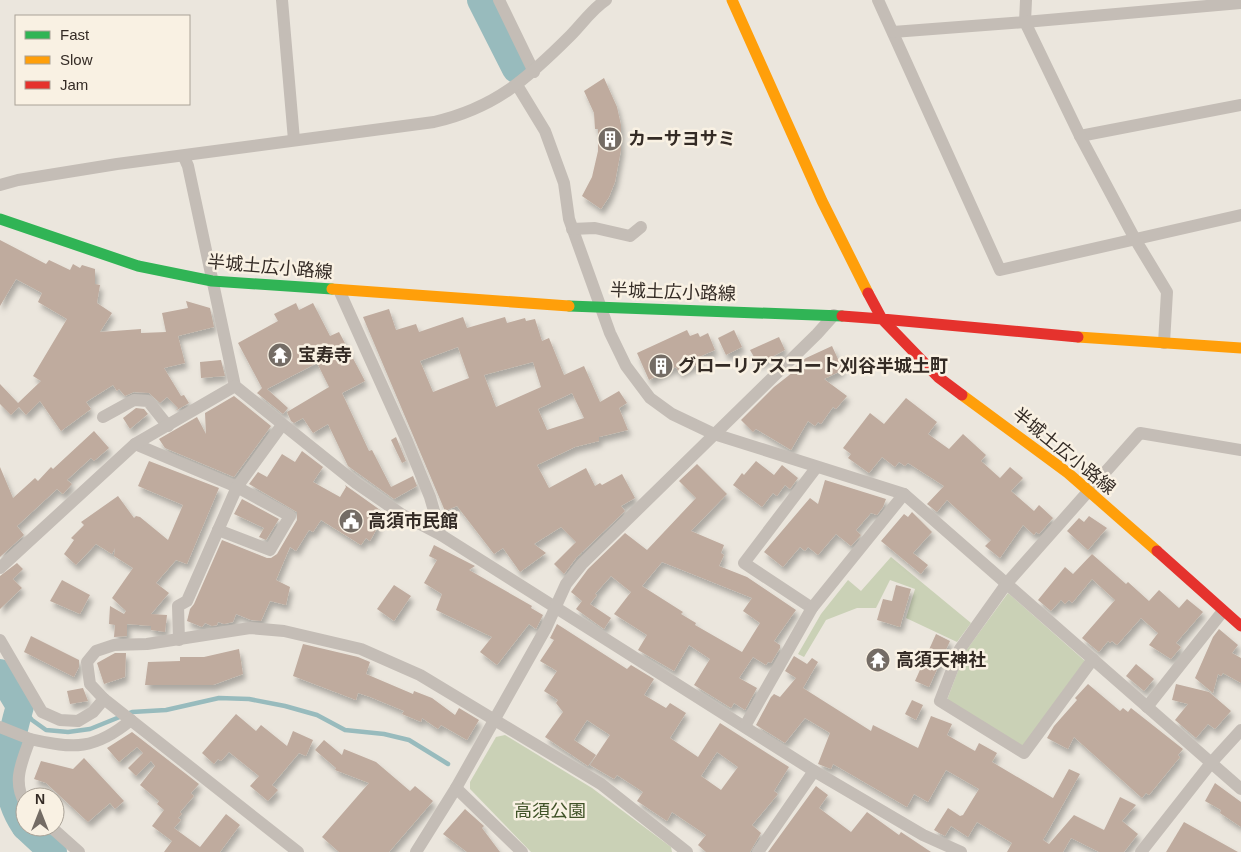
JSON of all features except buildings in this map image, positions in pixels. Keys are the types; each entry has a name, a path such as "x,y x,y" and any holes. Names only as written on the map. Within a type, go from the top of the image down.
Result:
{"main road":[{"path":"732,0 834,226 882,319 1241,348"},
{"name":"半城土広小路線","path":"0,219 138,266 212,282 600,308 834,315 882,319 938,377 1068,473 1241,626"}],"street":[{"path":"282,0 294,140"},
{"path":"499,0 534,72"},
{"path":"0,185 117,164 184,157 294,140 434,122 462,116 483,106 534,72 606,0"},
{"path":"878,0 1000,270 1241,215"},
{"path":"1026,0 1025,22 1080,136 1135,239 1167,292 1164,343"},
{"path":"893,32 1241,3"},
{"path":"517,85 545,131 564,183 572,229 600,308 626,366 650,398 672,414 714,434 816,468 904,494 1241,789"},
{"path":"1080,136 1241,106"},
{"path":"184,157 188,166 235,386 282,425 401,514 441,536 481,563 745,726 814,772 923,835 961,852"},
{"path":"572,229 595,228 630,236 642,227"},
{"path":"339,290 427,489 441,536"},
{"path":"416,852 456,788 494,721 556,608 566,584 582,564 817,334 834,315"},
{"path":"0,568 135,444 235,386"},
{"path":"103,417 134,400 148,401 168,426"},
{"path":"179,640 178,606 187,601 237,487 282,425"},
{"path":"1093,659 1024,753 940,701 960,649 1007,583 1140,433 1241,450"},
{"path":"135,444 237,487 290,516 270,550 218,530"},
{"path":"812,608 744,563 816,468"},
{"path":"745,726 812,608 904,494"},
{"path":"1147,707 1223,611"},
{"path":"298,852 104,699 90,684 87,662 96,651 114,645 147,644 179,640 250,628 284,631 361,650 420,675 600,784 684,851"},
{"path":"0,640 42,712 60,720 78,721 93,712 104,699"},
{"path":"0,727 30,739 64,746 98,741 116,732 130,720"},
{"path":"1141,852 1211,763 1241,730"},
{"path":"18,787 18,774 30,739"},
{"path":"758,852 814,772"},
{"path":"456,788 522,852"},
{"path":"62,837 79,852"}],"green space":[{"path":"891,557 971,623 957,642 906,618 915,589 890,580 876,608 857,608 826,620 804,657 798,654 821,614 848,580 861,591"},
{"path":"1008,593 1085,661 1023,746 947,700 965,652"},
{"name":"高須公園","path":"505,735 592,788 671,847 672,852 531,852 470,789 470,782 496,737"}],"waterway":[{"path":"481,0 516,69"},
{"path":"0,673 20,706 9,754 8,769 9,784 15,806"},
{"path":"20,706 32,720 46,730 68,732 90,729 132,712 166,710 219,698 249,699 317,715 345,730 384,734 409,740 448,764"},
{"path":"37,837 53,852"}],"traffic: fast":[{"path":"0,219 138,266 212,281 332,289"},
{"path":"569,306 842,316"}],"traffic: slow":[{"path":"732,0 822,201 868,293"},
{"path":"332,289 569,306"},
{"path":"1078,337 1241,348"},
{"path":"962,395 1068,473 1157,551"}],"traffic: jam":[{"path":"868,293 882,319 1078,337"},
{"path":"842,316 882,319 938,377 962,395"},
{"path":"1157,551 1241,626"}],"place":[{"name":"カーサヨサミ","path":"610,139"},
{"name":"宝寿寺","path":"280,355"},
{"name":"グローリアスコート刈谷半城土町","path":"661,366"},
{"name":"高須市民館","path":"351,521"},
{"name":"高須天神社","path":"878,660"}]}
